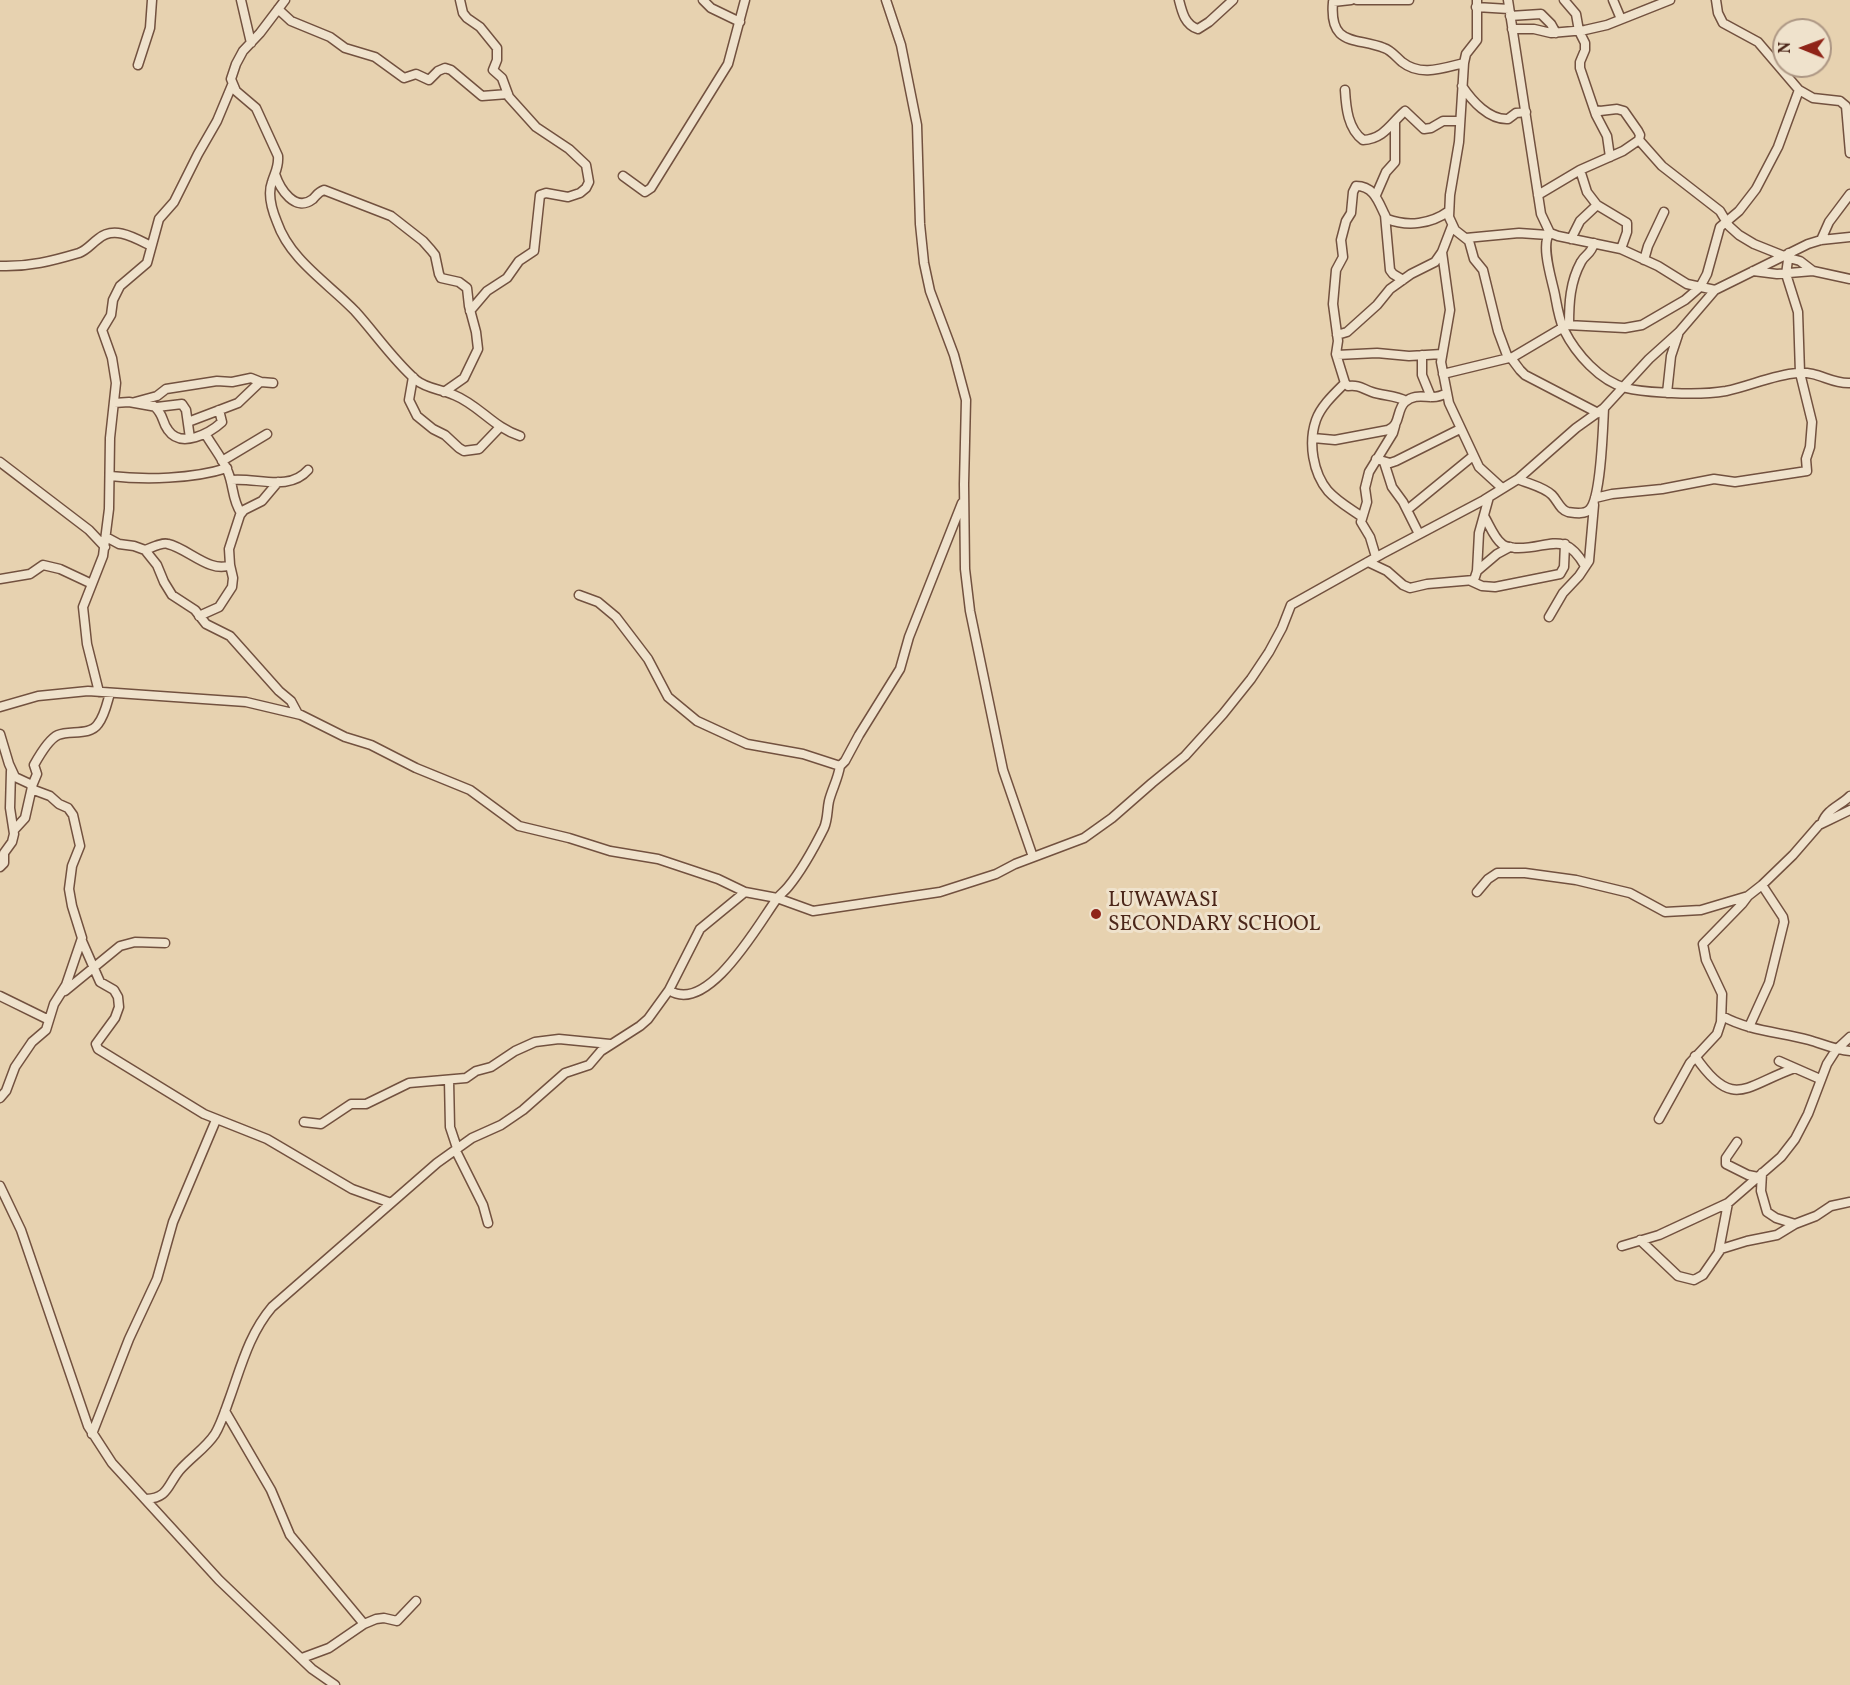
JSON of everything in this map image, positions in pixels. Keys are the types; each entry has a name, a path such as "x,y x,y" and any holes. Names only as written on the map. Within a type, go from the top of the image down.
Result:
{"street":[{"path":"138,65 150,28 152,0"},
{"path":"241,0 251,43"},
{"path":"99,692 87,644 84,602 97,573 106,537 110,438 116,383 112,358 102,330 111,315 113,300 120,286 147,263 159,219 174,202 217,121 232,85 232,75 238,59 277,6 285,0"},
{"path":"460,0 463,13 480,27 497,48 493,70 502,78 508,94 540,131 569,149 584,162 589,182 584,190 575,195 562,197 546,193 540,195 534,251 519,261 504,282 487,291 470,310"},
{"path":"703,0 711,8 740,22"},
{"path":"622,176 648,192 728,64 745,0"},
{"path":"886,0 901,45 917,125 920,227 924,263 930,291 964,388 966,409 965,569 970,611 1003,770 1033,857"},
{"path":"1179,0 1187,20 1192,27 1198,29 1233,0"},
{"path":"1351,0 1333,2 1334,24 1345,37 1384,48 1405,64 1428,71 1464,63"},
{"path":"1357,0 1409,0"},
{"path":"1564,0 1576,14 1585,46 1580,68 1607,136 1610,157"},
{"path":"1613,0 1620,19"},
{"path":"1512,29 1556,33 1579,31 1599,27 1670,0"},
{"path":"1716,0 1718,13 1724,22 1758,42 1799,90 1818,99 1840,101 1846,106 1849,116 1847,135 1850,153"},
{"path":"1337,334 1347,332 1377,305 1387,292 1435,262 1442,252 1452,226 1449,211 1460,121 1464,63 1466,54 1477,40 1477,4 1541,14 1556,33"},
{"path":"277,6 291,21 330,37 345,48 375,57 404,78 416,74 429,80 445,68 451,70 482,96 508,94"},
{"path":"1509,8 1527,112 1541,214 1549,234 1546,241 1548,261 1566,326 1589,365 1603,377 1624,387 1667,393 1722,392 1800,373 1815,373 1838,382 1850,383"},
{"path":"232,85 238,94 256,108 278,156 278,165 270,192 276,222 281,234 296,255 344,300 413,377 429,387 454,395 473,406 500,427 520,436"},
{"path":"1462,86 1474,101 1499,119 1508,119 1516,113 1527,112"},
{"path":"1345,90 1353,128 1360,138 1367,140 1377,137 1405,111 1424,129 1431,129 1443,121 1460,121"},
{"path":"1443,374 1509,358 1566,326 1625,328 1642,325 1673,309 1700,287 1711,264 1717,234 1725,221 1739,211 1756,189 1778,147 1799,90"},
{"path":"1595,110 1624,111 1638,131 1639,140 1662,166 1720,211 1725,221 1746,239 1800,261 1813,271"},
{"path":"1376,195 1386,172 1395,162 1395,122"},
{"path":"1538,195 1580,170 1610,157 1639,140"},
{"path":"1580,170 1587,192 1597,205 1627,223 1627,232 1621,249"},
{"path":"276,174 292,202 309,201 324,190 391,216 431,250 435,255 441,278 459,282 467,288 478,342 476,355 464,378 444,392"},
{"path":"1406,401 1394,395 1371,392 1359,385 1348,386 1345,383 1337,356 1333,304 1336,267 1343,260 1341,240 1346,221 1351,213 1353,192 1356,186 1362,186 1376,195 1387,219 1396,222 1420,224 1440,218 1449,211"},
{"path":"1821,240 1830,222 1850,194"},
{"path":"1571,239 1580,221 1597,205"},
{"path":"1644,260 1664,212"},
{"path":"1385,215 1390,270 1403,280"},
{"path":"1452,226 1466,237 1474,259 1483,270 1498,331 1509,358 1525,375 1601,410"},
{"path":"1466,237 1519,233 1549,234 1594,243 1621,249 1658,266 1687,284 1715,290"},
{"path":"0,266 25,267 78,253 108,234 131,236 151,246"},
{"path":"0,707 57,693 99,692 236,700 298,714 345,737 371,745 416,768 470,790 519,826 610,851 658,859 718,879 745,892 777,898 813,911 940,892 996,874 1084,838 1097,830 1185,756 1251,679 1277,639 1292,605 1518,480 1576,428 1601,410 1649,359 1679,332 1715,290 1821,240 1850,237"},
{"path":"1566,326 1571,288 1581,261 1591,253 1594,243"},
{"path":"1442,252 1450,310 1442,354 1447,393 1473,456 1484,473 1502,488"},
{"path":"1518,480 1551,494 1567,512 1584,513 1591,508 1595,499 1612,494 1662,489 1714,478 1735,482 1808,471 1806,459 1810,447 1812,422 1800,373 1798,312 1786,274 1787,255"},
{"path":"1752,271 1786,274 1813,271 1850,279"},
{"path":"1667,393 1671,356 1679,332"},
{"path":"1337,356 1377,353 1442,354"},
{"path":"1422,355 1422,375 1431,397"},
{"path":"413,377 409,400 412,410 426,424 445,435 464,451 479,449 500,427"},
{"path":"114,403 135,402 157,396 166,389 220,380 232,382 255,378 260,382 273,383"},
{"path":"188,422 240,402 260,382"},
{"path":"1345,383 1322,409 1316,420 1313,438 1315,465 1330,493 1362,517"},
{"path":"1447,393 1431,397 1420,396 1406,401 1380,461 1366,483 1367,502 1362,525 1370,537 1372,560 1410,588 1427,584 1471,581 1482,586 1495,587 1560,574 1564,567 1564,544"},
{"path":"135,402 154,406 182,404 185,406 190,438"},
{"path":"154,406 163,416 171,434 175,437 190,438 206,435 222,422 219,410"},
{"path":"1549,617 1563,593 1579,576 1589,558 1601,410"},
{"path":"1313,438 1335,440 1380,432 1395,426"},
{"path":"1380,461 1396,461 1460,429"},
{"path":"110,476 172,477 224,465 267,434"},
{"path":"206,435 231,480 233,498 241,513"},
{"path":"1407,510 1473,456"},
{"path":"1380,461 1419,534"},
{"path":"0,462 89,530 105,548"},
{"path":"231,480 278,482 298,480 308,470"},
{"path":"199,616 219,607 227,598 233,582 230,565 231,542 241,513 262,501 278,482"},
{"path":"669,990 681,995 691,994 702,990 716,978 741,950 777,898 798,874 825,825 829,800 840,766 900,669 909,637 964,497"},
{"path":"1471,581 1477,572 1479,533 1489,497"},
{"path":"1484,516 1502,544 1523,548 1564,544 1575,551 1585,566"},
{"path":"106,537 119,544 145,550 168,544 193,554 204,563 220,568 230,565"},
{"path":"1477,572 1488,561 1510,547"},
{"path":"145,550 157,565 172,595 195,609 206,624 234,640 279,691 291,701 298,714"},
{"path":"0,579 30,574 42,565 60,569 92,584"},
{"path":"579,595 598,602 616,618 648,659 668,697 697,721 747,744 803,754 840,766"},
{"path":"14,830 25,818 37,774 34,765 58,735 89,730 97,726 103,716 110,693"},
{"path":"0,734 15,777 32,786 34,790 50,795 59,804 68,808 75,822 80,846 72,866 69,889 72,906 82,934 82,941 66,986 54,1004 46,1030 34,1039 15,1067 6,1091 0,1098"},
{"path":"0,867 4,863 5,852 12,842 14,830 10,808 11,770"},
{"path":"1659,1119 1666,1110 1674,1089 1695,1056 1717,1034 1722,1016 1722,994 1706,960 1703,944 1822,823 1828,812 1850,796"},
{"path":"1822,823 1850,810"},
{"path":"1477,892 1488,879 1497,873 1508,872 1603,885 1630,893 1665,912 1701,910 1748,896"},
{"path":"1749,1027 1769,983 1784,922 1762,885"},
{"path":"146,1499 157,1499 162,1496 178,1473 214,1435 239,1376 247,1347 264,1316 293,1286 426,1172 472,1138 501,1125 512,1115 523,1110 565,1073 589,1065 610,1044 630,1034 648,1019 669,990 700,929 745,892"},
{"path":"82,941 100,982 114,990 119,1001 115,1018 96,1044 97,1048 216,1120 267,1139 352,1189 391,1203"},
{"path":"61,994 116,949 127,944 165,943"},
{"path":"0,996 49,1020"},
{"path":"1722,1016 1749,1027 1812,1040 1836,1050 1850,1051"},
{"path":"1622,1246 1659,1235 1728,1203 1781,1157 1795,1139 1808,1114 1827,1064 1836,1050 1850,1037"},
{"path":"304,1122 321,1124 351,1104 366,1104 409,1083 466,1078 535,1042 559,1040 610,1044"},
{"path":"1695,1056 1714,1079 1730,1090 1737,1091 1753,1087 1777,1074 1795,1068"},
{"path":"1779,1061 1820,1079"},
{"path":"449,1080 450,1127 456,1150 483,1205 488,1223"},
{"path":"92,1434 129,1339 157,1279 173,1222 216,1120"},
{"path":"1737,1142 1726,1158 1726,1164 1745,1174 1760,1175"},
{"path":"1760,1175 1761,1191 1767,1212 1776,1218 1795,1224"},
{"path":"0,1186 4,1203 21,1230 92,1434 112,1462 219,1580 326,1682 335,1685"},
{"path":"1719,1250 1777,1235 1832,1206 1850,1202"},
{"path":"1640,1240 1678,1275 1688,1279 1699,1278 1719,1250 1728,1203"},
{"path":"225,1411 271,1490 290,1535 364,1624"},
{"path":"302,1658 329,1648 364,1624 381,1618 397,1621 416,1601"}],"place":[{"name":"LUWAWASI SECONDARY SCHOOL","path":"1096,914"}]}
